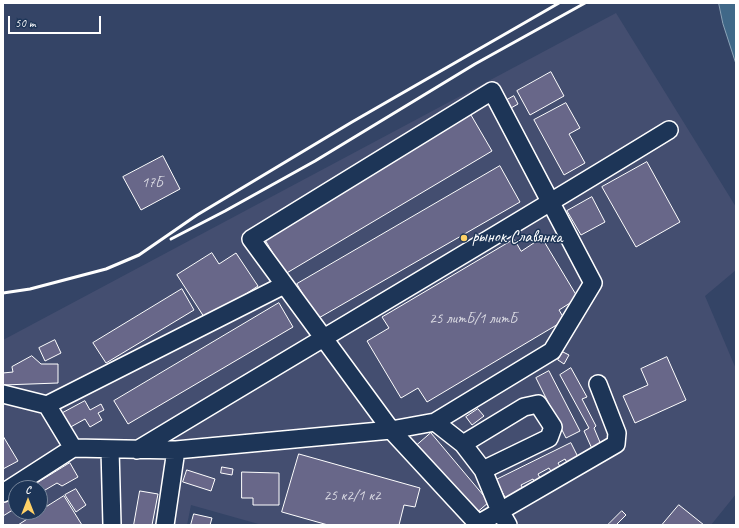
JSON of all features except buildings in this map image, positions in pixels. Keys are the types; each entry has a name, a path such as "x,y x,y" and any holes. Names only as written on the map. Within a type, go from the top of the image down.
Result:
{"street":[{"path":"3,493 73,448 176,450 390,430 435,422 552,351 594,283 492,91 251,239 390,430 478,524 504,518 616,444 617,433 598,384"},
{"path":"137,450 669,130"},
{"path":"7,399 47,405 284,285"},
{"path":"463,444 524,407 538,404 553,427 549,438 483,470"},
{"path":"47,405 73,448"},
{"path":"435,422 463,444 483,470 504,518"},
{"path":"110,449 112,525"},
{"path":"165,525 176,450"}],"shaded area":[{"path":"719,3 736,3 736,64 723,24"},
{"name":"рынок Славянка","path":"616,13 736,207 736,270 705,296 736,369 736,494 711,525 262,525 191,505 187,525 3,525 3,340"}],"railway":[{"path":"3,293 30,289 106,269 139,255 197,215 352,122 559,3"},
{"path":"171,239 315,161 475,64 585,3"}],"place":[{"name":"рынок Славянка","path":"464,238"}]}
